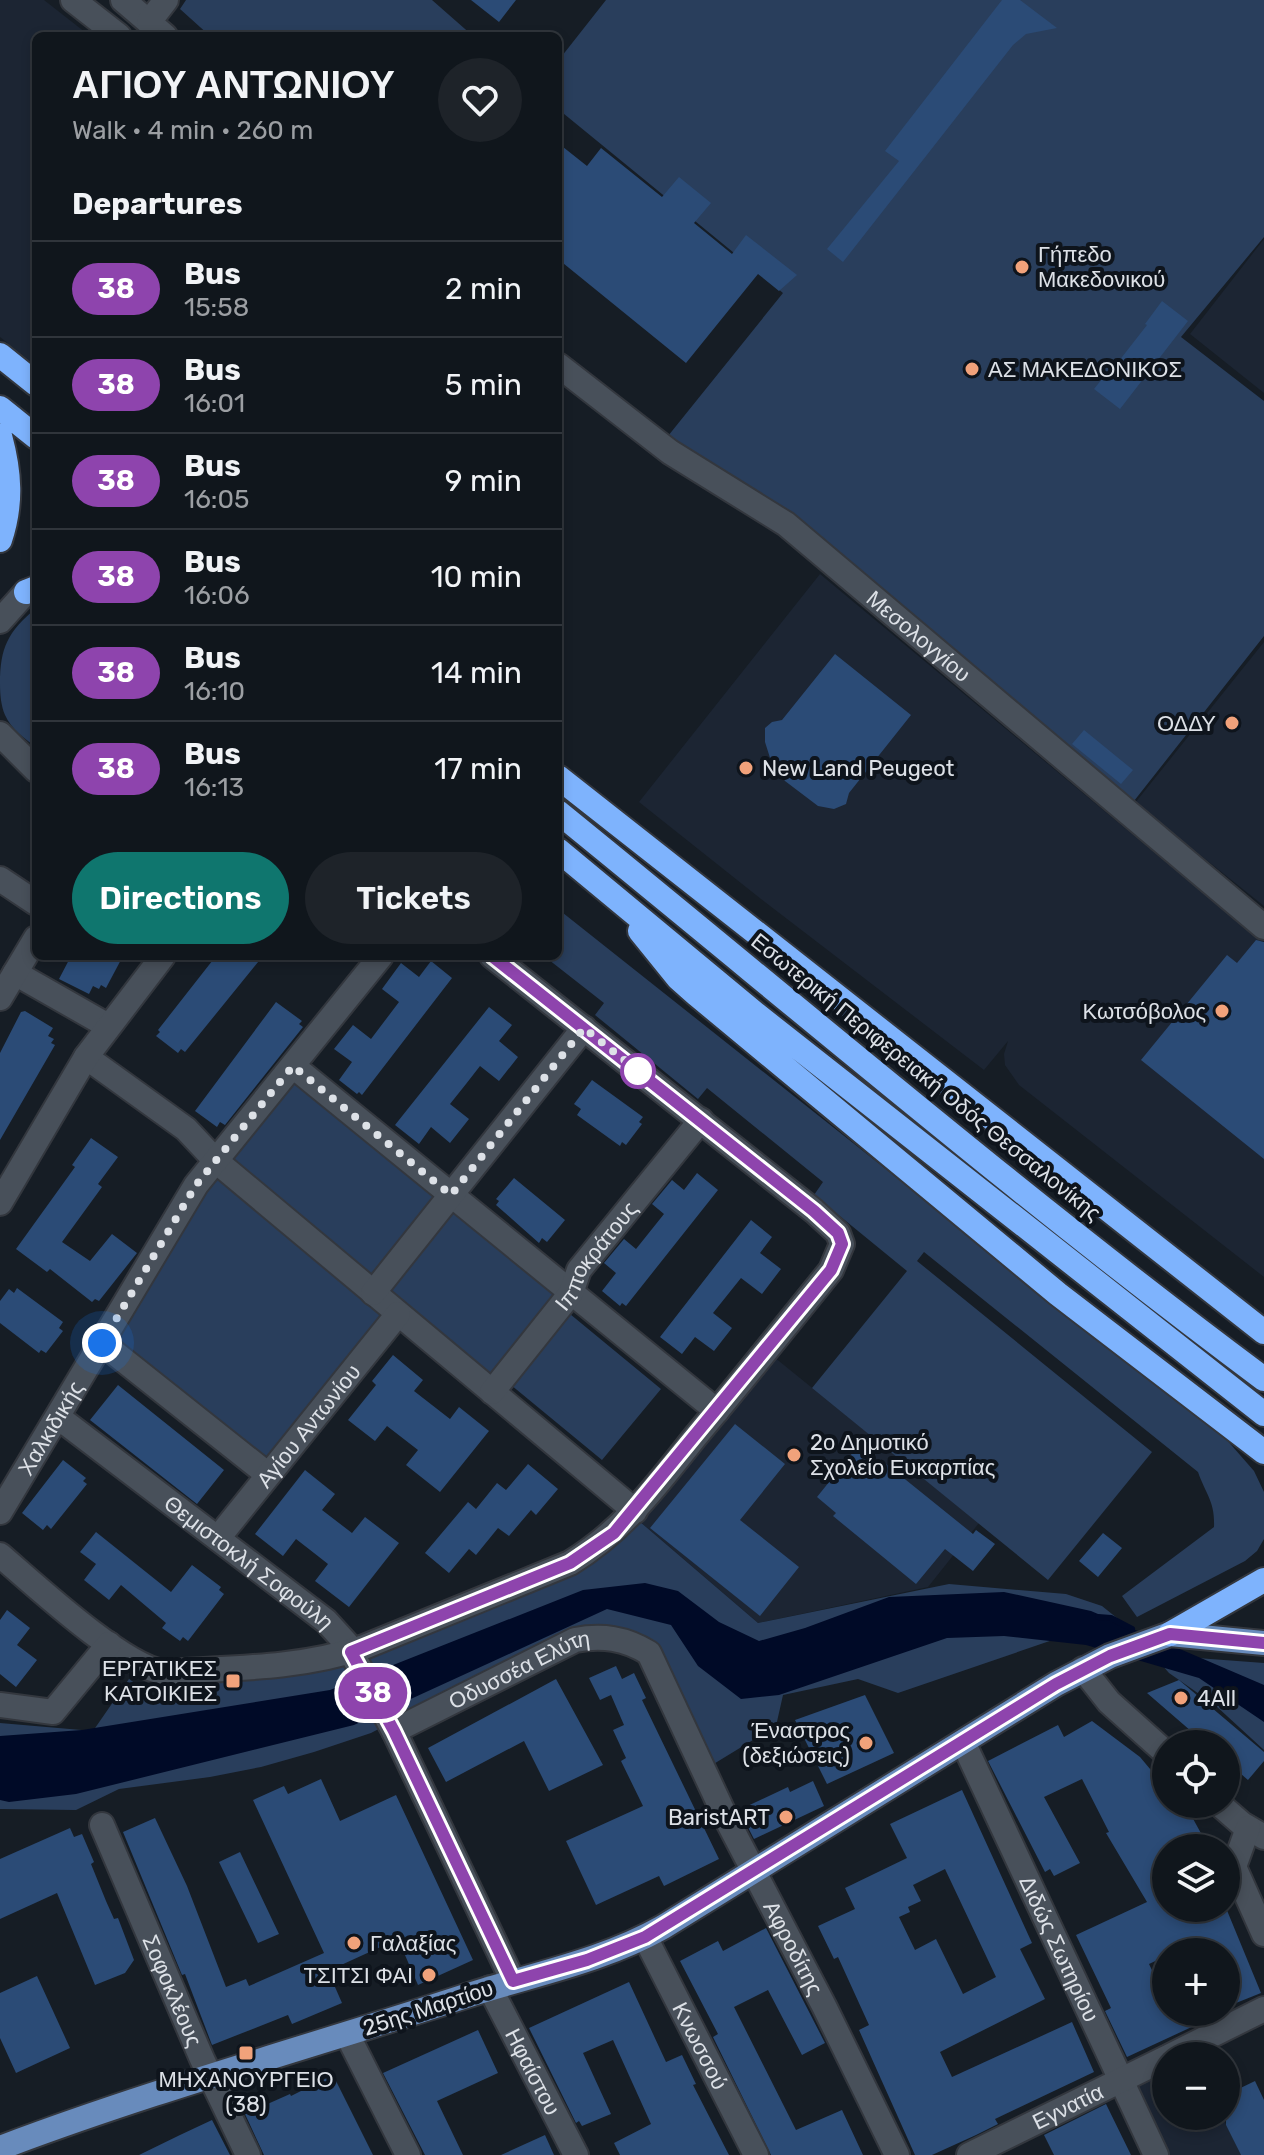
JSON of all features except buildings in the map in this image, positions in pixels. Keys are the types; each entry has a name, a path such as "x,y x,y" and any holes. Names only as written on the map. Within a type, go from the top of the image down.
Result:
{"highway":[{"path":"0,355 32,381"},
{"path":"0,408 32,434"},
{"path":"0,436 10,479 9,503 0,540"},
{"path":"562,780 1264,1332"},
{"name":"Εσωτερική Περιφερειακή Οδός Θεσσαλονίκης","path":"562,815 998,1170 1264,1379"},
{"path":"562,853 781,1034 1264,1414"},
{"path":"604,886 678,978 696,994 1058,1294 1264,1452"},
{"path":"1170,1634 1264,1580"}],"main road":[{"name":"25ης Μαρτίου","path":"0,2148 210,2077 501,1984 587,1960 645,1937 1083,1669 1110,1656 1170,1634 1264,1643"}],"street":[{"path":"73,0 114,32"},
{"path":"123,0 157,29 166,0"},
{"name":"Μεσολογγίου","path":"562,368 659,445 786,524 1264,927"},
{"path":"0,606 31,590"},
{"path":"0,621 31,590"},
{"path":"0,734 32,768"},
{"path":"0,751 32,770"},
{"path":"0,879 32,900"},
{"path":"0,998 32,945"},
{"path":"0,1202 86,1057 160,960"},
{"name":"Χαλκιδικής","path":"0,1512 191,1193 378,960"},
{"path":"351,1652 570,1563 614,1533 831,1270 842,1244 838,1233 828,1223 497,960"},
{"path":"15,973 108,1026"},
{"path":"373,1293 584,1028"},
{"path":"86,1057 186,1129 216,1161 635,1511"},
{"path":"293,1066 717,1411"},
{"name":"Ιπποκράτους","path":"492,1392 571,1293 579,1270 701,1120"},
{"name":"Αγίου Αντωνίου","path":"218,1538 398,1314"},
{"path":"102,1343 267,1474"},
{"name":"Θεμιστοκλή Σοφούλη","path":"3,1565 149,1670 163,1672 252,1667 322,1659 351,1652 326,1621 58,1417"},
{"name":"Οδυσσέα Ελύτη","path":"392,1728 575,1640 596,1636 631,1642 649,1653"},
{"path":"0,1705 53,1712 109,1644"},
{"name":"Ηφαίστου","path":"351,1652 392,1728 576,2155"},
{"name":"Αφροδίτης","path":"649,1653 711,1788 897,2155"},
{"path":"1083,1669 1109,1702 1152,1740"},
{"name":"Διδώς Σωτηρίου","path":"963,1742 1156,2155"},
{"path":"1238,1818 1256,1832 1235,1864 1235,1869 1264,1934"},
{"name":"Σοφοκλέους","path":"102,1825 210,2077 248,2155"},
{"name":"Κνωσσού","path":"645,1937 756,2155"},
{"name":"Εγνατία","path":"1198,2042 1264,2009"},
{"path":"347,2034 408,2155"},
{"name":"Εγνατία","path":"969,2155 1152,2065"}],"shaded area":[{"path":"0,0 44,0 85,32 32,32 32,363 0,337"},
{"path":"186,0 432,0 468,32 206,32 180,9"},
{"name":"ΑΣ ΜΑΚΕΔΟΝΙΚΟΣ","path":"606,0 1264,0 1264,237 1181,337 1264,401 1264,636 1134,801 787,516 668,436 783,293 562,112 562,56"},
{"path":"1264,239 1264,393 1190,334"},
{"path":"820,574 1264,944 1264,1277 1019,1085 1005,1065 1008,1041 984,1070 639,802"},
{"path":"32,612 32,744 8,720 2,704 0,684 4,650 19,625"},
{"name":"ΟΔΔΥ","path":"1264,642 1264,906 1135,803"},
{"path":"562,912 1226,1439 1254,1471 1264,1492 1264,1539 1257,1551 1245,1561 1137,1617 1122,1596 1214,1527 1211,1504 1198,1472 924,1252 917,1261 1152,1452 1048,1580 812,1388 907,1271 814,1195 823,1182 707,1088 698,1099 595,1015 604,1003 549,960 562,960"},
{"path":"295,1077 437,1192 367,1279 225,1164"},
{"path":"216,1161 398,1314 267,1474 102,1343"},
{"path":"453,1203 562,1291 491,1380 383,1291"},
{"path":"570,1314 661,1389 602,1460 511,1385"},
{"name":"2ο Δημοτικό Σχολείο Ευκαρπίας","path":"774,1357 979,1523 928,1587 758,1623 639,1521"},
{"path":"639,1521 758,1623 949,1584 1066,1594 1102,1606 1117,1618 898,1693 858,1679 783,1695 776,1726 712,1765 655,1646 614,1630 582,1629 551,1639 371,1733 314,1752 210,1777 119,1789 76,1810 0,1809 0,1723 93,1731 129,1679 139,1686 150,1686 152,1702 217,1695 216,1679 326,1667"},
{"path":"645,1583 678,1591 719,1622 759,1641 805,1628 889,1597 1004,1592 1091,1611 1264,1685 1264,1722 1199,1678 1086,1645 1004,1636 947,1638 779,1695 741,1699 698,1666 671,1625 607,1609 354,1725 76,1794 9,1802 0,1800 0,1736 82,1730 330,1690 583,1590"},
{"path":"1197,1658 1264,1663 1264,1750 1215,1705 1162,1665"},
{"path":"1152,2078 1152,2124 1134,2087"},
{"path":"1155,2130 1229,2130 1241,2155 1167,2155"}],"waterway":[{"path":"1098,1617 1111,1618 1132,1629"}],"bus line":[{"name":"38","path":"497,960 814,1211 838,1233 842,1244 831,1270 614,1533 570,1563 351,1652 394,1731 513,1981 587,1960 645,1937 1056,1684 1110,1656 1170,1634 1264,1643"}],"place":[{"name":"Γήπεδο Μακεδονικού","path":"1022,267"},
{"name":"ΑΣ ΜΑΚΕΔΟΝΙΚΟΣ","path":"972,369"},
{"name":"ΟΔΔΥ","path":"1232,723"},
{"name":"New Land Peugeot","path":"746,768"},
{"name":"Κωτσόβολος","path":"1222,1011"},
{"name":"2ο Δημοτικό Σχολείο Ευκαρπίας","path":"794,1455"},
{"name":"ΕΡΓΑΤΙΚΕΣ ΚΑΤΟΙΚΙΕΣ","path":"233,1681"},
{"name":"4All","path":"1181,1698"},
{"name":"Έναστρος (δεξιώσεις)","path":"866,1743"},
{"name":"BaristART","path":"786,1817"},
{"name":"Γαλαξίας","path":"354,1943"},
{"name":"ΤΣΙΤΣΙ ΦΑΙ","path":"429,1975"},
{"name":"ΜΗΧΑΝΟΥΡΓΕΙΟ (38)","path":"246,2053"}],"route":[{"path":"102,1343 196,1185 293,1066 451,1195 584,1028 638,1071"}]}
